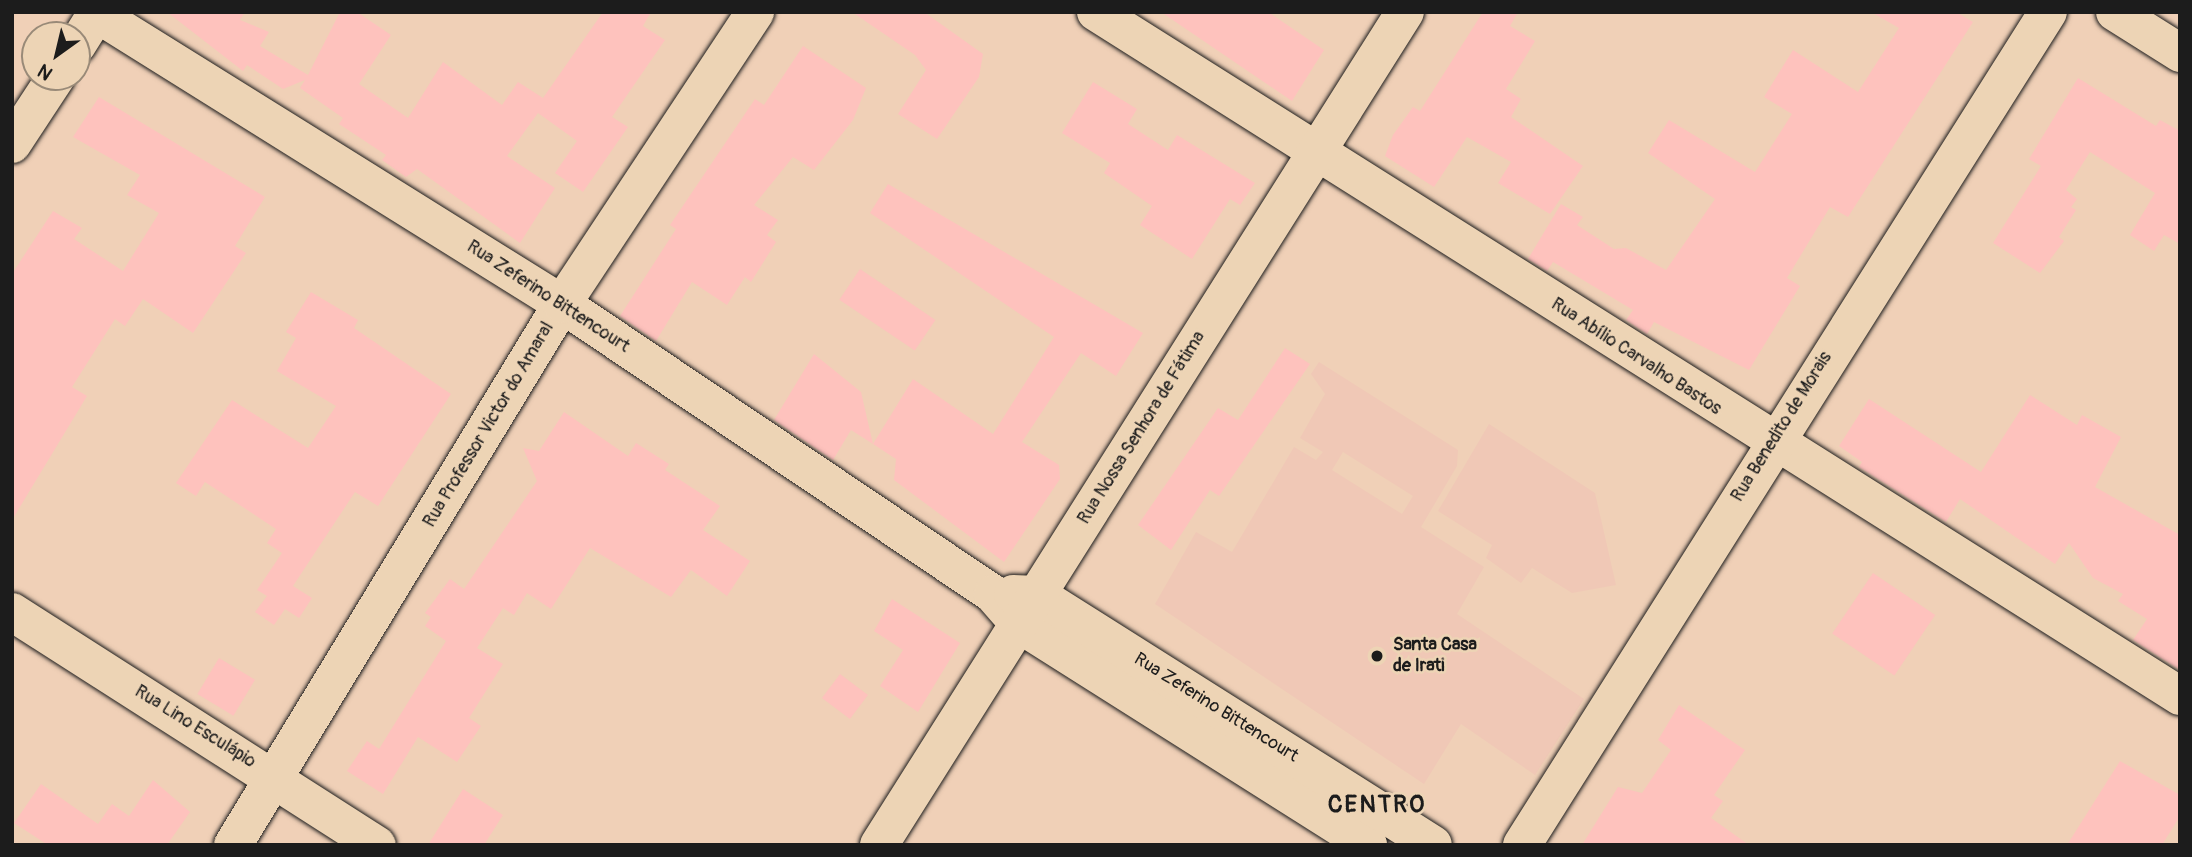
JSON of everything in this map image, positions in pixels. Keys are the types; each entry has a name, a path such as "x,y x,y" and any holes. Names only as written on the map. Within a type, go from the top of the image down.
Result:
{"street":[{"name":"Rua Professor Victor do Amaral","path":"233,845 562,304 755,12"},
{"name":"Rua Abílio Carvalho Bastos","path":"1096,12 1770,443 2180,696"},
{"name":"Rua Nossa Senhora de Fátima","path":"879,845 1405,12"},
{"name":"Rua Benedito de Morais","path":"1521,845 1770,443 2048,12"},
{"path":"2115,12 2180,53"},
{"name":"Rua Zeferino Bittencourt","path":"92,21 562,304 993,594 1028,609 1433,845"},
{"path":"12,144 47,91"},
{"name":"Rua Zeferino Bittencourt","path":"1028,609 1368,845"},
{"name":"Rua Lino Esculápio","path":"12,612 276,778 377,845"}],"shaded area":[{"name":"Santa Casa de Irati","path":"1319,362 1458,450 1457,466 1421,527 1484,567 1457,614 1584,699 1535,775 1461,724 1424,784 1155,604 1196,532 1232,552 1294,447 1316,460 1323,452 1300,438 1325,394 1311,374","holes":["1343,452 1413,496 1402,514 1332,470"]},
{"path":"1489,424 1595,493 1616,585 1572,593 1532,568 1521,583 1486,558 1492,545 1438,511"}],"building":[{"path":"167,12 245,12 240,20 269,32 260,46 308,75 340,12 357,12 391,35 359,84 408,118 443,62 502,105 518,82 543,98 603,12 651,12 643,26 665,40 612,117 628,127 583,192 555,173 577,141 538,113 507,156 555,188 520,243 417,169 406,177 382,160 386,155 339,124 343,118 300,88 305,80 283,89 247,65 243,71"},
{"path":"852,12 924,12 983,54 979,77 937,139 898,114 926,70 915,55"},
{"path":"1161,12 1268,12 1324,50 1292,101"},
{"path":"1483,12 1518,12 1510,26 1535,41 1506,89 1521,99 1511,117 1583,166 1550,214 1498,183 1511,162 1467,137 1434,187 1385,156 1393,135 1413,107 1420,111"},
{"path":"1871,12 1956,12 1973,22 1848,217 1830,207 1787,278 1800,286 1749,370 1654,322 1647,334 1626,320 1633,310 1553,262 1547,271 1528,259 1561,204 1583,217 1577,225 1614,249 1626,248 1666,270 1715,199 1648,153 1669,120 1755,172 1792,114 1764,97 1793,50 1858,92 1899,28"},
{"path":"803,46 866,88 853,120 814,170 793,157 754,205 778,220 767,235 776,242 751,282 745,277 727,305 692,282 656,341 620,316 676,229 670,225 755,99 764,105"},
{"path":"2078,78 2156,126 2160,120 2180,131 2180,244 2164,235 2154,251 2130,235 2155,193 2090,152 2066,190 2077,199 2071,207 2076,210 2059,237 2064,241 2040,273 1993,243 2041,166 2029,159"},
{"path":"1093,82 1137,109 1128,124 1168,150 1177,135 1255,183 1240,205 1230,199 1192,259 1140,225 1152,206 1104,173 1110,163 1062,133"},
{"path":"99,97 265,197 235,246 246,253 193,333 143,299 125,326 115,319 72,387 87,396 12,520 12,274 53,211 82,228 74,239 123,271 159,213 127,195 140,175 73,137"},
{"path":"888,184 1143,333 1116,376 1081,353 1022,442 1059,465 1060,479 1004,562 894,480 896,459 873,444 913,379 993,434 1054,337 870,213"},
{"path":"860,269 935,320 915,351 839,300"},
{"path":"311,292 358,320 354,328 451,394 378,506 355,492 293,586 312,598 299,618 285,609 274,625 255,612 267,596 257,590 282,553 267,543 276,529 205,482 196,496 176,483 232,400 308,448 336,406 277,371 296,338 286,332"},
{"path":"1285,348 1310,364 1219,496 1210,490 1171,550 1138,525 1218,408 1238,420"},
{"path":"814,354 861,392 873,444 851,430 833,460 774,420"},
{"path":"2030,395 2077,425 2082,415 2121,437 2095,487 2180,535 2180,670 2133,640 2147,619 2118,601 2123,594 2093,578 2069,543 2055,564 1960,499 1946,522 1859,467 1862,462 1839,446 1869,399 1981,472"},
{"path":"564,412 628,456 636,443 669,464 665,470 720,506 703,530 750,561 727,596 691,570 671,597 590,548 551,609 527,593 514,615 503,608 477,648 503,664 469,718 481,726 457,762 418,737 383,794 347,771 367,741 379,749 446,641 425,626 431,617 425,613 450,579 464,589 537,481 523,448 539,451"},
{"path":"1873,573 1935,615 1894,675 1832,634"},
{"path":"892,599 960,643 918,712 880,686 903,650 874,631"},
{"path":"219,658 255,680 233,716 197,694"},
{"path":"840,674 868,695 850,719 822,698"},
{"path":"1679,705 1745,750 1714,795 1723,801 1711,818 1749,845 1582,845 1618,787 1642,793 1671,750 1658,740"},
{"path":"2120,761 2180,795 2180,816 2162,845 2067,845"},
{"path":"153,780 190,812 167,845 48,845 14,823 41,784 98,824 112,804 129,816"},
{"path":"463,789 503,815 484,845 428,845"}],"place":[{"name":"Santa Casa de Irati","path":"1377,656"}],"district":[{"name":"CENTRO","path":"1377,805"}]}
